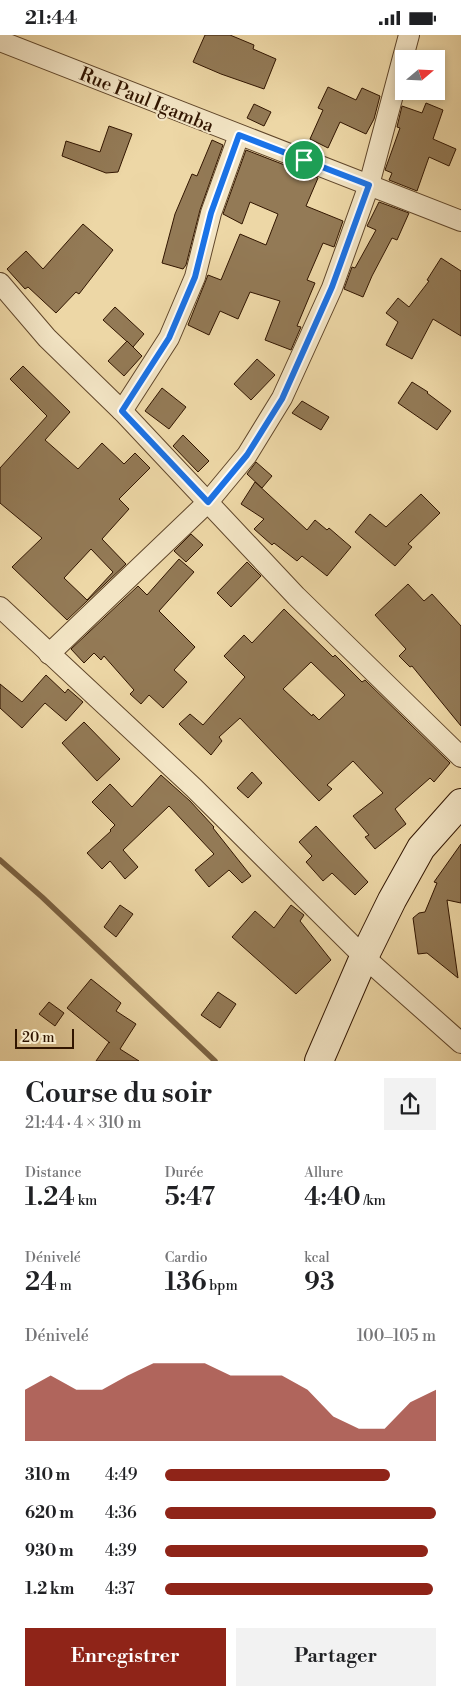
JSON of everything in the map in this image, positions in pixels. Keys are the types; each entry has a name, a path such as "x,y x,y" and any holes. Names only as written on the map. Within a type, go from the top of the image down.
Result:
{"street":[{"path":"48,654 208,502 247,455 282,399 332,287 369,185 409,35"},
{"name":"Rue Paul Igamba","path":"0,41 461,221"},
{"path":"122,411 169,338 195,277 211,213 239,135"},
{"path":"0,283 47,338 122,411 296,596 461,757"},
{"path":"0,607 48,654 194,788 364,957 461,1043"},
{"path":"318,1061 364,957 392,900 421,848 461,803"}],"building":[{"path":"205,35 230,35 254,45 253,49 276,59 264,89 193,62"},
{"path":"328,87 356,100 362,88 380,96 374,119 366,134 340,122 328,148 310,139 323,110 318,108"},
{"path":"426,103 443,110 433,139 456,149 449,166 429,157 417,191 389,180 392,173 385,170 400,128 397,127 402,106 422,113"},
{"path":"254,104 271,112 264,126 247,118"},
{"path":"109,126 132,134 118,172 106,173 62,156 66,141 100,152"},
{"path":"212,140 223,145 200,210 186,265 183,269 162,263 175,214 192,174 197,176"},
{"path":"246,150 318,178 306,206 343,221 334,247 323,243 307,280 315,283 297,326 301,327 291,350 265,340 280,301 250,292 238,319 220,311 209,335 188,325 208,275 221,280 240,234 266,245 278,214 250,202 242,224 223,214"},
{"path":"379,202 409,213 397,240 392,238 363,297 344,289 352,267 355,268 376,230 367,226"},
{"path":"83,224 113,250 79,294 76,292 56,313 28,287 25,289 7,269 26,251 43,269"},
{"path":"441,258 461,271 461,336 433,319 412,359 386,345 398,322 386,313 398,298 409,307 429,281 427,280"},
{"path":"115,307 144,334 133,347 103,320"},
{"path":"127,341 142,356 124,376 108,361"},
{"path":"257,359 275,375 251,400 234,384"},
{"path":"23,366 70,412 45,440 78,469 102,443 124,464 135,453 150,468 119,499 129,509 102,539 126,564 67,620 12,567 42,538 0,503 0,468 47,416 10,379","holes":["91,549 113,572 87,600 64,578"]},
{"path":"412,382 428,392 451,411 437,430 398,403"},
{"path":"162,388 186,407 169,429 145,411"},
{"path":"302,401 329,417 321,430 292,413"},
{"path":"183,435 209,461 198,472 173,446"},
{"path":"256,462 272,476 262,488 247,474"},
{"path":"255,482 307,530 315,520 327,530 329,528 351,547 327,576 302,556 297,561 274,543 272,545 254,529 264,519 241,504"},
{"path":"421,494 440,513 408,544 412,547 395,566 355,532 370,514 386,527"},
{"path":"191,534 203,545 186,562 174,551"},
{"path":"179,559 194,572 159,611 195,647 174,670 187,682 163,708 149,695 141,704 130,694 134,690 104,656 101,660 94,653 84,663 71,649 138,586 147,595"},
{"path":"247,562 261,576 231,607 217,593"},
{"path":"408,584 424,601 432,594 461,626 461,726 412,666 410,667 399,656 406,649 375,615"},
{"path":"284,609 333,657 335,655 362,682 365,680 450,763 434,782 430,778 395,809 406,824 375,849 365,837 369,835 353,816 383,793 353,761 327,785 332,789 319,801 240,718 219,737 222,741 211,755 179,724 190,714 203,725 245,677 224,656 244,635 252,643","holes":["311,662 345,695 319,720 313,714 312,716 283,689"]},
{"path":"46,675 65,693 68,689 83,702 66,721 45,703 22,728 0,708 0,684 22,702"},
{"path":"84,722 120,759 97,781 62,743"},
{"path":"252,772 262,783 248,798 237,788"},
{"path":"161,775 190,801 214,827 251,876 242,883 229,870 209,887 195,870 214,854 169,806 123,850 138,867 125,879 110,861 102,869 87,853 115,825 92,802 110,784 132,807"},
{"path":"316,826 368,882 355,895 332,873 323,881 306,862 312,856 299,842"},
{"path":"461,844 461,903 447,900 458,978 427,953 418,954 413,918 419,913 425,912 437,883 434,882"},
{"path":"120,905 133,914 116,937 104,927"},
{"path":"291,905 304,915 300,921 331,960 296,994 232,937 255,911 274,928"},
{"path":"91,979 121,1003 116,1011 136,1024 120,1049 139,1061 96,1061 109,1042 67,1008"},
{"path":"218,992 236,1004 220,1028 201,1015"},
{"path":"49,1002 64,1013 55,1026 39,1014"}],"waterway":[{"path":"0,860 42,897 215,1061"}],"route":[{"path":"239,135 304,160 369,185 332,287 282,399 247,455 208,502 122,411 169,338 195,277 211,213 239,135"}]}
